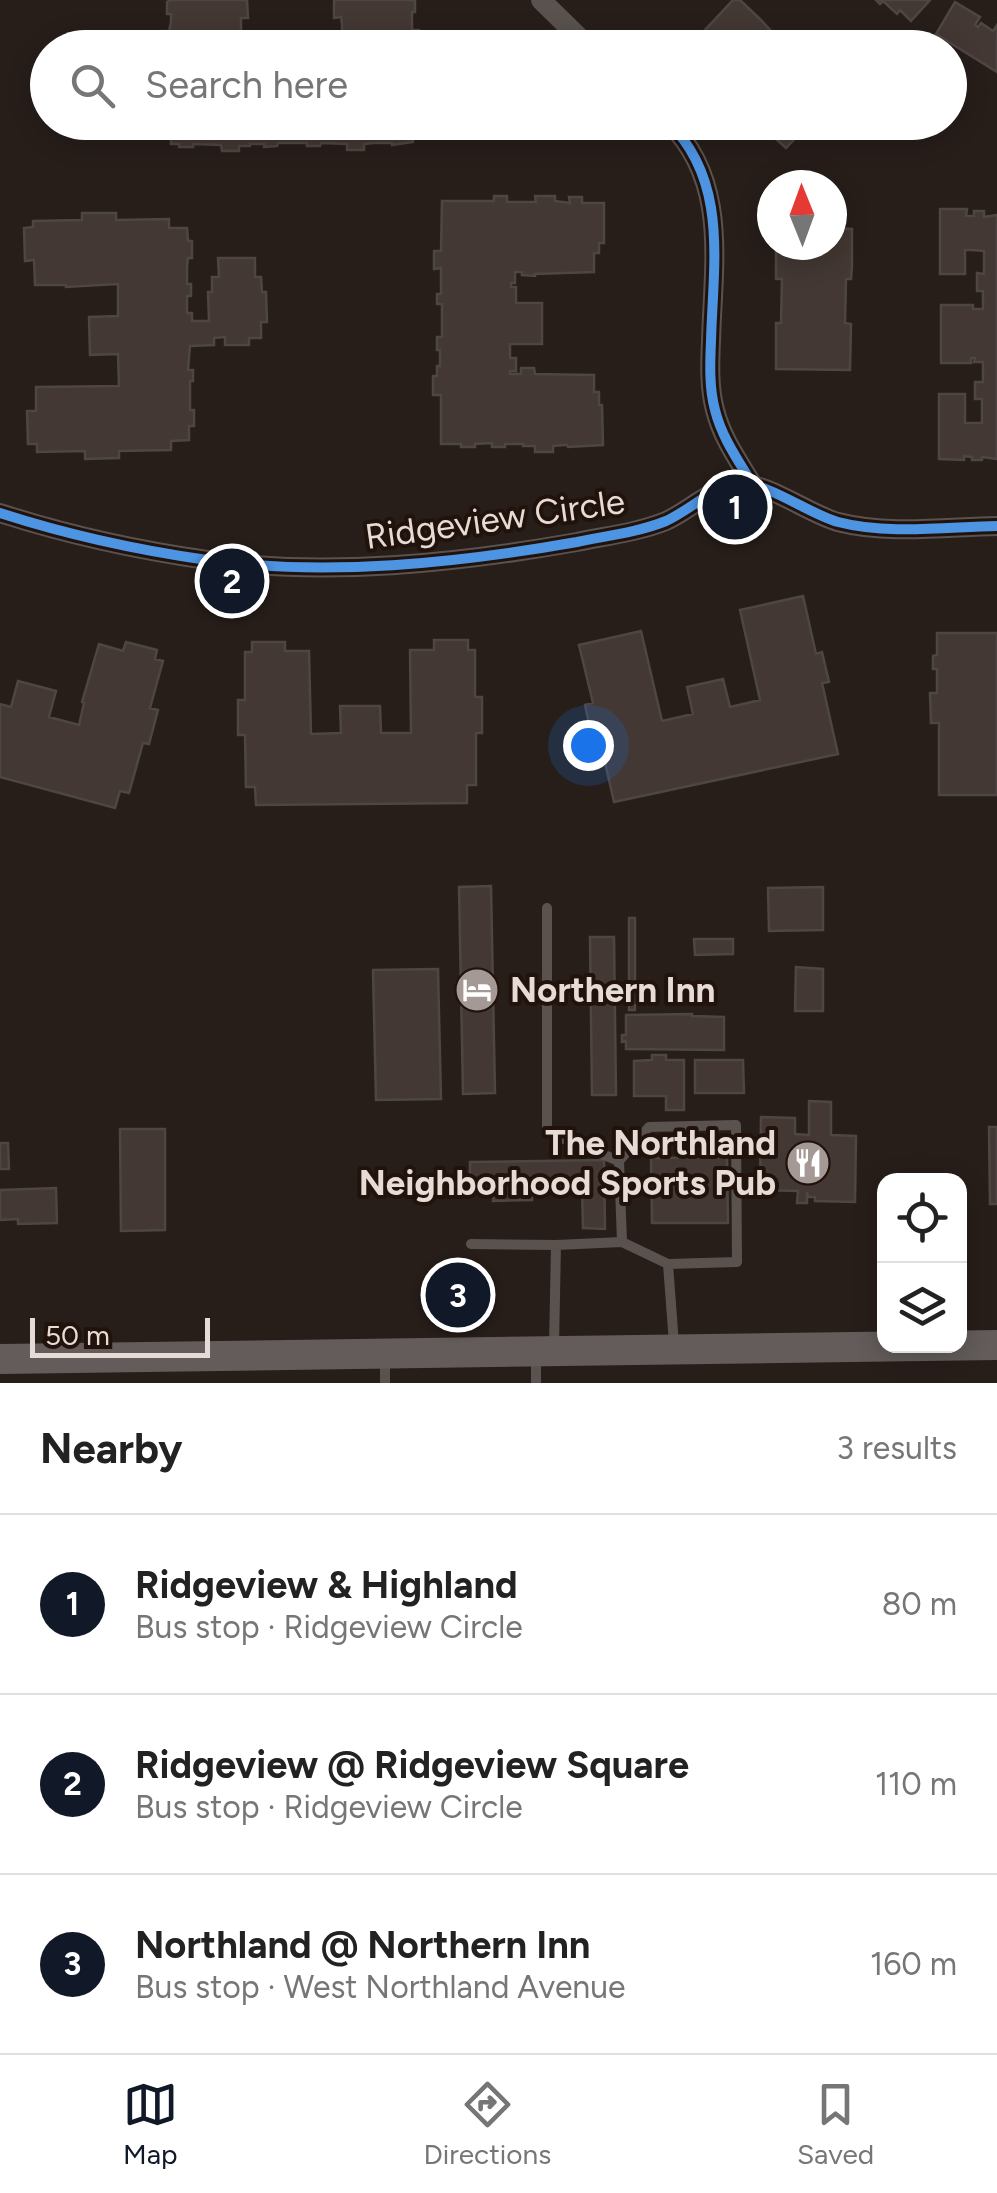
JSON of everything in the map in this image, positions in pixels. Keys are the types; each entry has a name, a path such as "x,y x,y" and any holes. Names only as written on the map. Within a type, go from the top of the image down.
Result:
{"main road":[{"path":"0,1359 385,1368 545,1351 997,1345"}],"street":[{"path":"541,0 572,30"},
{"path":"683,140 703,173 710,198 710,363 714,408 724,440 753,485 812,512 851,524 886,528 997,526"},
{"name":"Ridgeview Circle","path":"0,514 128,547 209,560 358,566 454,559 578,542 657,524 719,490 737,484 753,485"}],"lane":[{"path":"547,908 547,1132 618,1162"},
{"path":"471,1244 622,1242 668,1264 737,1262 736,1126 650,1126 618,1162 622,1242"},
{"path":"536,1383 545,1351 556,1245"},
{"path":"668,1264 674,1350"}],"building":[{"path":"247,0 248,18 241,18 241,30 169,30 171,14 167,14 167,2"},
{"path":"334,0 415,0 412,30 342,30 341,17 334,18"},
{"path":"733,0 740,0 770,30 705,30"},
{"path":"876,0 930,0 911,21 900,10 897,14 883,1 880,4"},
{"path":"955,2 980,17 975,25 978,27 981,23 993,31 997,25 997,72 967,53 967,30 938,30"},
{"path":"171,140 413,140 392,145 364,144 364,150 347,150 347,144 321,143 278,143 264,147 250,144 239,146 239,151 222,151 221,145 171,144"},
{"path":"777,140 794,140 786,148"},
{"path":"494,196 507,196 507,202 536,202 535,196 555,196 555,201 570,203 569,197 582,197 582,203 604,203 604,243 599,243 599,253 594,253 594,272 535,276 515,272 511,287 516,287 516,303 542,303 542,344 510,344 510,358 516,358 516,371 510,374 521,374 521,368 534,368 535,374 594,375 594,392 599,392 602,405 603,445 553,446 553,452 535,452 535,446 523,444 441,444 441,395 433,395 433,376 437,376 440,366 437,337 442,337 442,304 437,304 441,268 434,269 434,251 441,251 442,201 494,201"},
{"path":"940,209 967,209 966,216 974,216 974,211 984,211 984,217 997,215 997,459 939,459 939,394 965,394 965,423 982,423 982,399 975,399 975,382 983,382 983,362 974,362 975,358 971,358 971,363 941,363 941,305 973,305 973,309 983,309 977,273 984,274 984,251 965,250 965,274 940,274"},
{"path":"82,213 116,213 116,220 169,219 169,228 187,228 192,258 188,258 187,267 191,296 187,296 187,313 192,313 192,321 209,321 208,292 212,292 212,277 219,277 218,258 255,258 255,277 261,277 262,292 266,292 267,322 261,322 261,338 249,338 249,345 225,345 225,337 214,338 214,345 190,346 190,410 194,410 194,426 189,426 189,440 171,441 171,450 119,451 119,458 85,459 85,451 37,452 37,444 28,444 27,411 36,411 36,387 119,386 118,354 90,355 89,317 118,316 118,284 35,285 34,260 25,261 24,228 33,227 33,221 82,220"},
{"path":"847,229 852,229 845,323 851,324 850,370 776,369 776,323 781,323 782,279 776,279 776,260 847,260"},
{"path":"803,596 816,654 822,652 829,682 822,683 838,754 614,802 598,732 591,733 585,705 593,703 579,645 641,631 662,721 693,714 687,687 723,679 730,707 760,700 740,610"},
{"path":"937,633 997,633 997,795 939,795 939,723 931,723 930,693 937,693 933,656 937,655"},
{"path":"434,640 468,640 468,650 475,650 475,697 482,697 482,733 476,733 476,785 467,785 467,803 256,805 255,787 246,787 245,735 238,735 238,700 245,700 245,652 252,652 252,642 285,642 285,651 309,651 311,734 341,733 340,706 380,706 381,733 411,733 410,650 434,650"},
{"path":"126,642 157,650 155,659 163,661 150,708 158,710 149,744 143,743 129,793 120,791 115,808 0,777 0,704 11,707 18,681 56,691 49,717 79,725 99,644 123,651"},
{"name":"Northern Inn","path":"491,886 495,1093 463,1094 459,887"},
{"path":"823,887 823,930 769,931 768,888"},
{"path":"629,918 635,918 635,1010 629,1010"},
{"name":"Northern Inn","path":"590,937 614,937 616,1095 592,1095"},
{"path":"694,939 733,939 733,954 695,955"},
{"path":"796,967 823,969 823,1011 795,1011"},
{"path":"438,969 441,1099 376,1100 373,970"},
{"path":"626,1015 724,1017 724,1050 626,1049 626,1041 622,1042"},
{"path":"652,1055 684,1060 684,1110 666,1110 666,1096 634,1096 634,1061 652,1060"},
{"path":"695,1060 743,1060 744,1093 695,1093"},
{"name":"The Northland Neighborhood Sports Pub","path":"809,1101 831,1102 831,1135 856,1136 855,1202 815,1201 807,1192 807,1203 797,1203 798,1191 760,1190 761,1117 795,1118 795,1134 809,1135"},
{"path":"989,1127 997,1127 997,1204 990,1204"},
{"path":"120,1129 165,1129 165,1230 121,1231"},
{"path":"0,1143 8,1143 9,1169 0,1169"},
{"path":"727,1157 728,1223 652,1223 651,1158"},
{"path":"604,1160 605,1229 583,1228 582,1188 532,1188 532,1200 493,1201 494,1192 470,1192 470,1162"},
{"path":"56,1188 57,1223 18,1224 18,1219 0,1220 0,1190"}],"cycle path":[{"path":"683,140 701,170 713,225 710,358 715,410 731,449 753,485"},
{"path":"0,513 155,552 299,567 439,561 577,542 656,525 720,490 740,484 763,488 827,518 857,526 997,526"}],"place":[{"name":"Ridgeview & Highland","path":"735,507"},
{"name":"Ridgeview @ Ridgeview Square","path":"232,581"},
{"name":"Northern Inn","path":"477,990"},
{"name":"The Northland Neighborhood Sports Pub","path":"808,1163"},
{"name":"Northland @ Northern Inn","path":"458,1295"}]}
